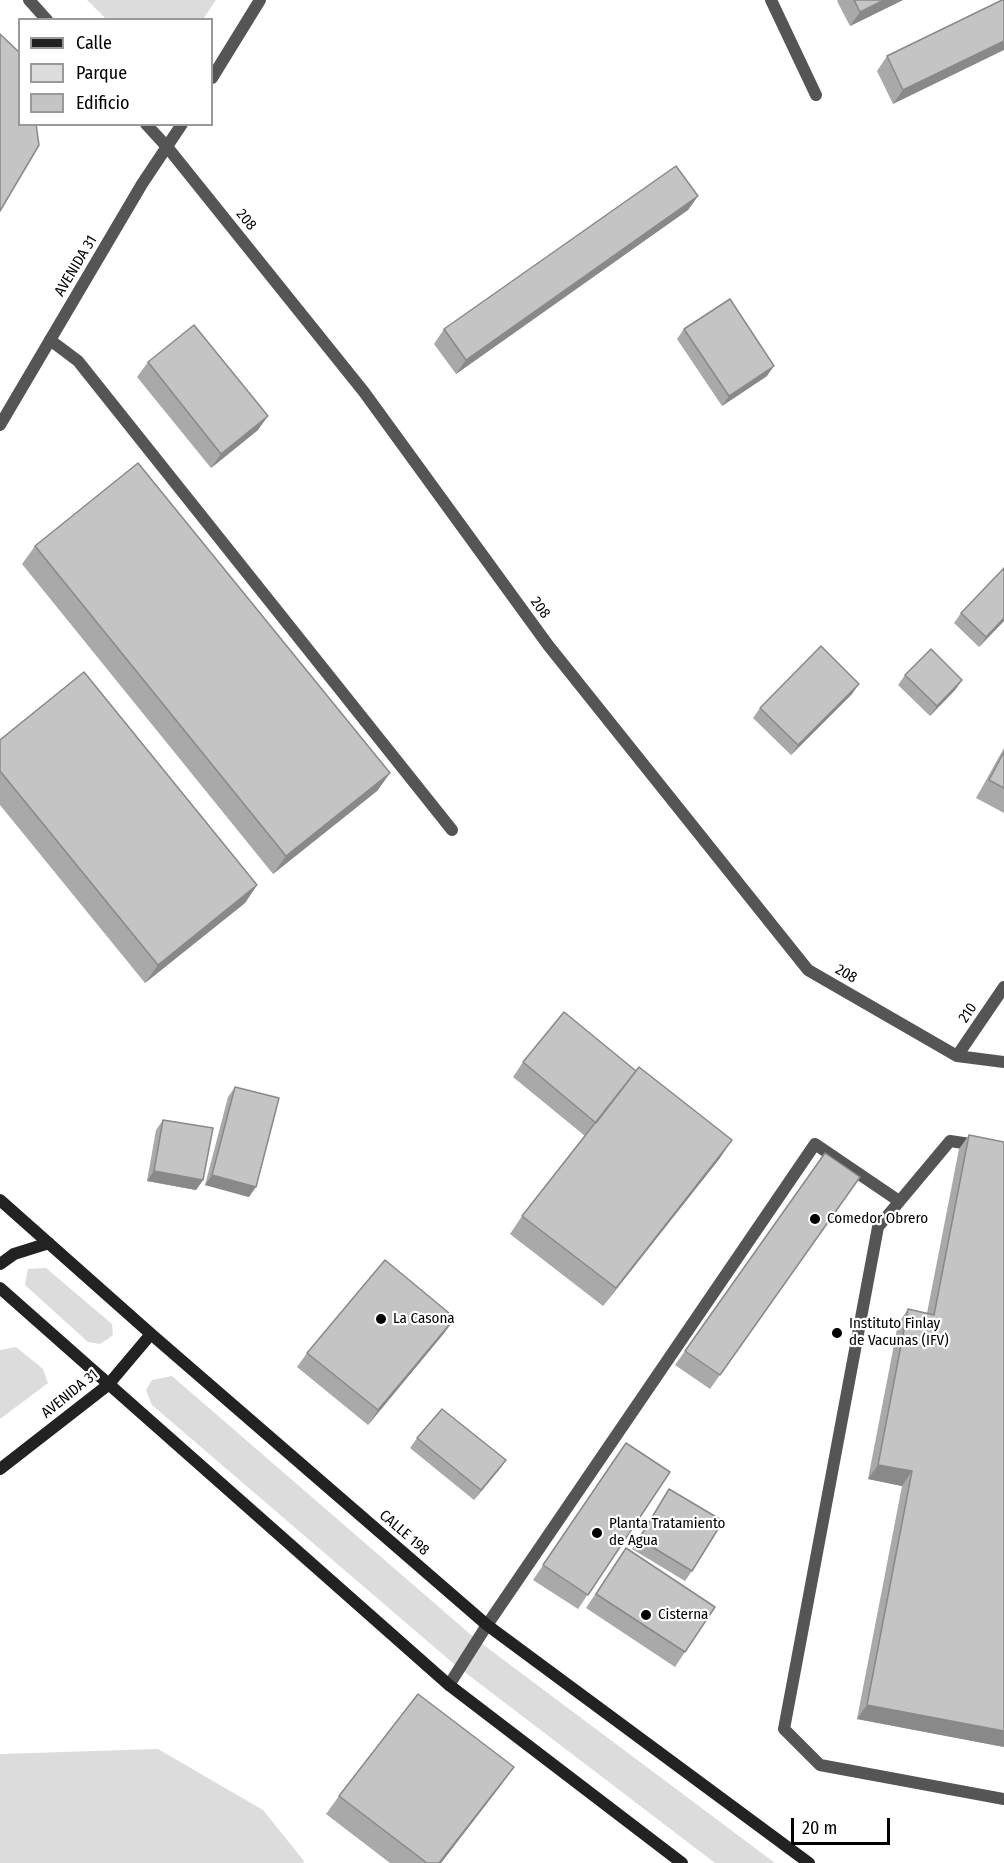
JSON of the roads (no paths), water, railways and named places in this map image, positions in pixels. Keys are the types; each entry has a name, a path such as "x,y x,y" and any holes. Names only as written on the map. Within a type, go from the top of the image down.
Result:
{"main road":[{"name":"CALLE 198","path":"0,1200 487,1625 808,1863"},
{"path":"0,1264 14,1254 49,1244"},
{"path":"0,1288 448,1685 682,1863"},
{"name":"AVENIDA 31","path":"0,1469 108,1385 151,1334"}],"street":[{"path":"29,0 45,18"},
{"path":"213,76 260,0"},
{"path":"771,0 816,95"},
{"name":"208","path":"148,126 364,392 548,645 808,970 957,1056"},
{"name":"AVENIDA 31","path":"0,425 142,184 181,126"},
{"path":"50,340 78,361 452,830"},
{"name":"210","path":"957,1056 1004,987"},
{"path":"957,1056 1004,1062"},
{"path":"1004,1149 950,1140 878,1227 784,1729 820,1765 1004,1798"},
{"path":"448,1685 815,1144 899,1201"}],"place":[{"name":"Comedor Obrero","path":"815,1219"},
{"name":"La Casona","path":"381,1319"},
{"name":"Instituto Finlay de Vacunas (IFV)","path":"837,1333"},
{"name":"Planta Tratamiento de Agua","path":"597,1533"},
{"name":"Cisterna","path":"646,1615"}]}
